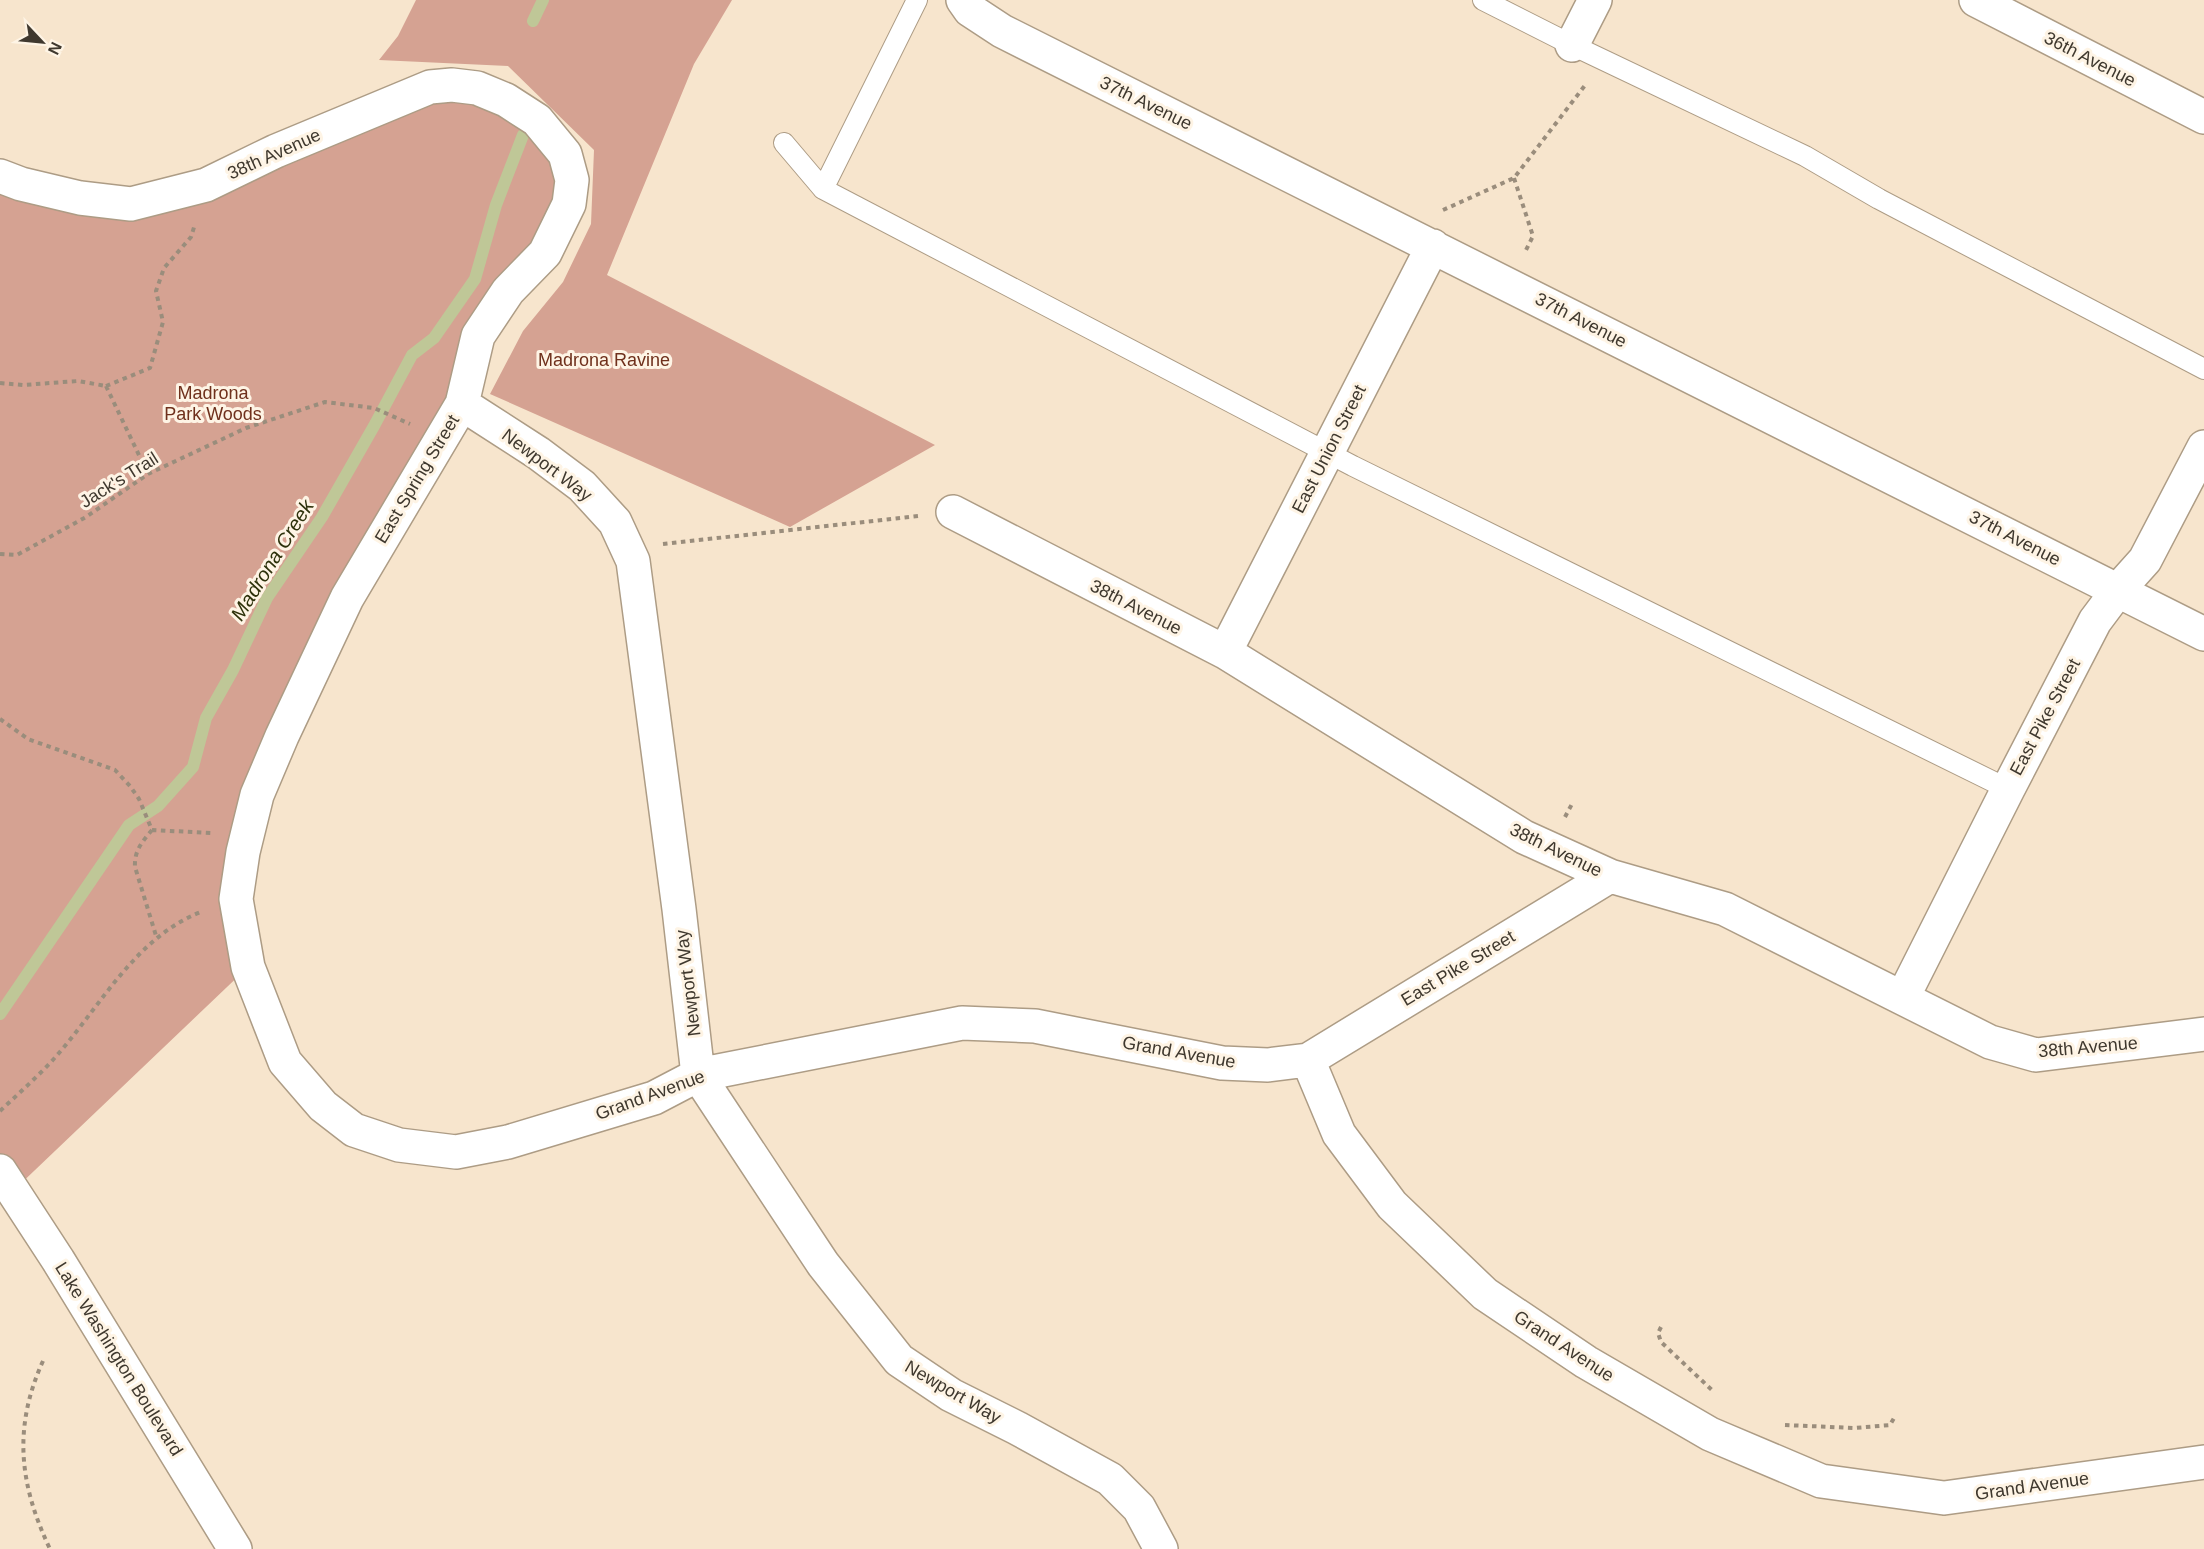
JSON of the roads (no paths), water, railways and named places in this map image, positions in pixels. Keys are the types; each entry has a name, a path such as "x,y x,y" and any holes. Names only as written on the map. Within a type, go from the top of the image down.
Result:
{"street":[{"name":"37th Avenue","path":"963,0 970,10 1002,31 1433,230 2204,634"},
{"path":"1572,45 1595,0"},
{"name":"36th Avenue","path":"1976,0 2204,117"},
{"name":"38th Avenue","path":"0,176 21,184 80,198 131,204 206,185 276,151 430,87 452,85 477,88 506,100 537,120"},
{"name":"East Spring Street","path":"232,843 257,795 347,598 462,404 478,336 508,291 545,253 569,204 572,180 565,154 537,120"},
{"name":"East Union Street","path":"1225,652 1327,453 1433,230"},
{"name":"Newport Way","path":"462,404 538,453 582,486 615,522 633,561 679,909 698,1075 823,1264 899,1360 951,1395 1110,1479 1139,1508 1161,1549"},
{"name":"East Pike Street","path":"1903,998 2095,621 2145,560 2204,447"},
{"name":"38th Avenue","path":"939,514 1225,652 1524,837 1610,876 1725,909 1990,1042 2036,1055 2204,1034"},
{"name":"Grand Avenue","path":"232,843 236,899 248,967 285,1062 323,1106 354,1130 399,1145 456,1152 508,1142 654,1098 698,1075 962,1023 1035,1026 1222,1063 1268,1065 1308,1060 1340,1134 1386,1196 1485,1294 1586,1362 1710,1434 1821,1481 1944,1498 2204,1462"},
{"name":"East Pike Street","path":"1308,1060 1610,876"},
{"name":"Lake Washington Boulevard","path":"0,1171 58,1260 235,1549"}],"lane":[{"path":"823,189 917,0"},
{"path":"1483,0 1805,156 1890,204 2204,369"},
{"path":"784,143 823,189 1327,453 2008,789"}],"waterway":[{"name":"Madrona Creek","path":"533,21 543,0"},
{"name":"Madrona Creek","path":"0,1014 129,825 158,806 193,767 206,718 233,670 267,598 322,517 412,355 434,338 475,279 496,205 523,135"}],"park label":[{"name":"Madrona Ravine","path":"604,360"},
{"name":"Madrona Park Woods","path":"213,403"}]}
